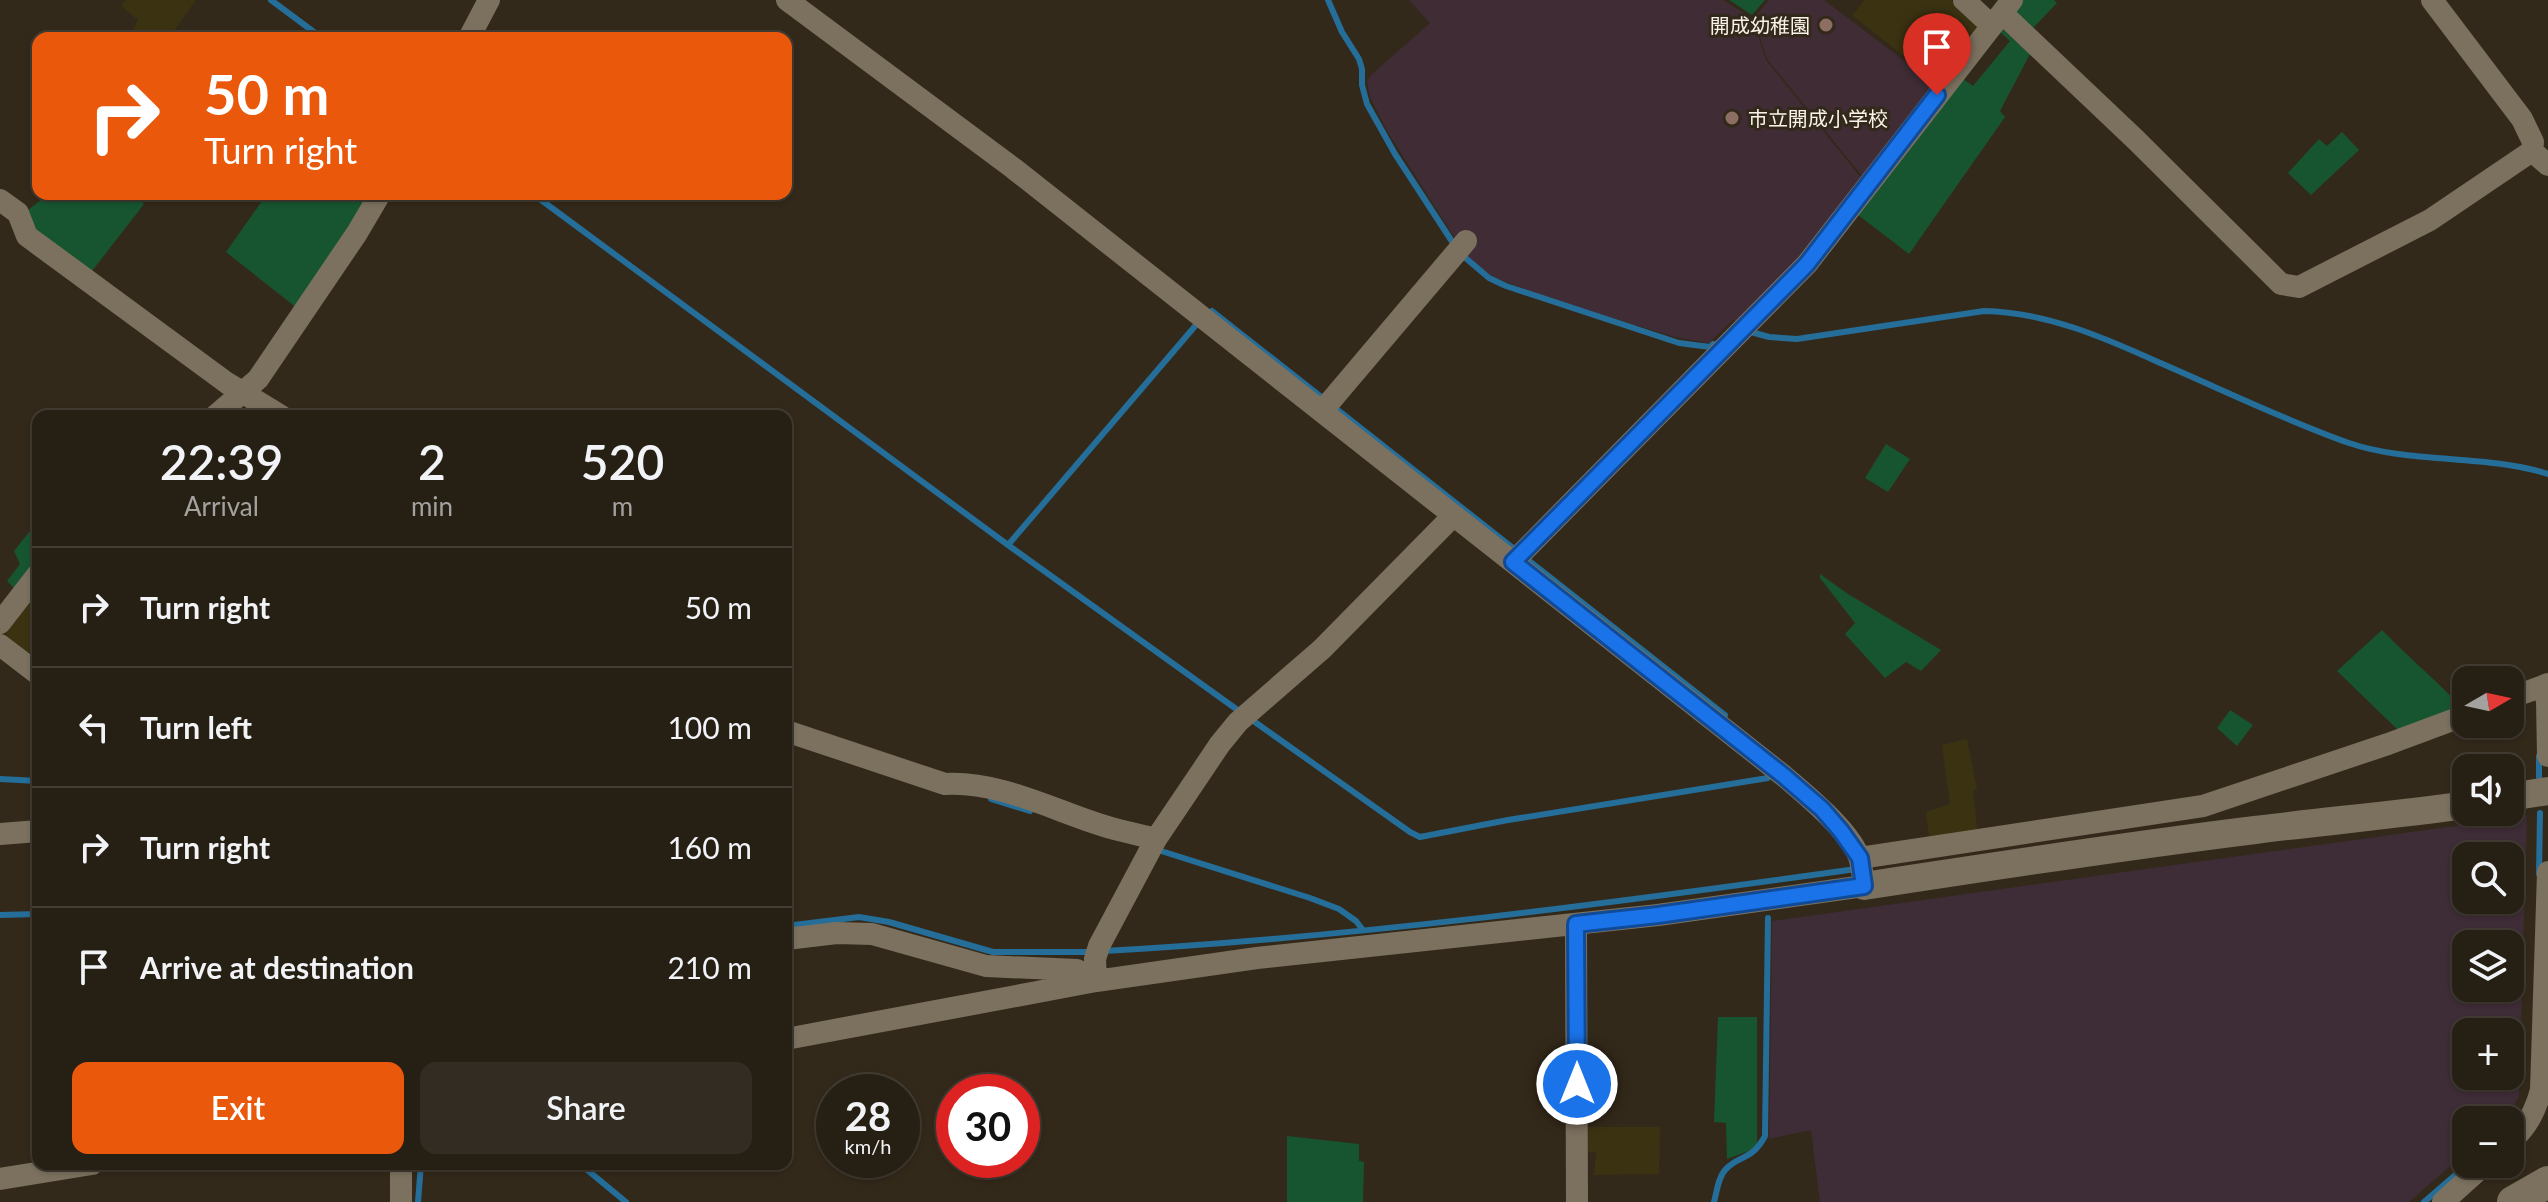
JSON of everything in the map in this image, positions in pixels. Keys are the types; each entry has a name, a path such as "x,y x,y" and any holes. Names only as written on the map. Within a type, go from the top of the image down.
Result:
{"main road":[{"path":"2513,1202 2548,1182"}],"street":[{"path":"472,32 489,0"},
{"path":"787,0 1328,405 1453,516 1519,556 1822,809 1865,865"},
{"path":"1964,0 2002,13 2281,284 2290,287 2299,287 2430,220 2540,145 2432,0"},
{"path":"1519,556 1807,264 2002,13"},
{"path":"0,200 18,213 27,236 243,393 271,410"},
{"path":"222,410 258,379 376,200"},
{"path":"1328,405 1462,247"},
{"path":"792,938 837,933 872,934 986,966 1077,970 1097,962 1156,839 1238,722 1322,649 1453,516"},
{"path":"0,623 32,582"},
{"path":"0,645 32,669"},
{"path":"2524,695 2545,690 2548,756"},
{"path":"792,1038 1097,962 1257,958 1658,915 1865,865 2203,806 2452,720"},
{"path":"792,733 945,784 970,783 1156,839"},
{"path":"2524,795 2548,791"},
{"path":"1865,865 2146,844 2452,807"},
{"path":"0,834 32,831"},
{"path":"2524,1129 2536,1110 2541,1090 2548,872"},
{"path":"1576,924 1577,1202"},
{"path":"0,1179 55,1170"},
{"path":"401,1170 401,1202"},
{"path":"2443,1202 2470,1178"}],"shaded area":[{"path":"1409,0 1723,0 1752,18 1766,60 1862,179 1829,226 1741,324 1733,320 1709,343 1675,337 1565,304 1493,277 1469,259 1387,131 1370,97 1367,81 1371,75 1430,23"},
{"path":"1769,0 1824,0 1935,84 1863,177 1767,59 1754,18"},
{"path":"2524,816 2527,816 2524,930 2452,930 2452,1002 2522,1002 2521,1018 2452,1018 2452,1090 2519,1090 2519,1096 2514,1106 2452,1106 2452,1164 2409,1202 1820,1202 1811,1130 1769,1139 1772,921 2455,826 2524,826"}],"green space":[{"path":"1729,0 1765,0 1752,15"},
{"path":"2021,0 2054,0 2057,3 2029,32 2014,9"},
{"path":"2000,27 2030,54 2000,111 2005,117 1909,254 1853,211","holes":["2000,32 2010,41 1973,86 1962,78"]},
{"path":"2342,132 2359,150 2311,195 2288,173 2319,139 2327,146"},
{"path":"41,200 139,200 144,204 92,271 31,227 27,211"},
{"path":"263,200 366,200 298,309 226,252"},
{"path":"1886,444 1910,459 1888,492 1865,478"},
{"path":"32,528 32,571 14,588 7,581 20,564 14,551"},
{"path":"1820,574 1941,650 1921,671 1906,662 1885,678 1845,634 1855,623"},
{"path":"2382,630 2452,698 2452,714 2398,730 2337,671"},
{"path":"2230,710 2253,725 2237,746 2217,728"},
{"path":"1718,1017 1757,1017 1757,1144 1751,1150 1727,1159 1726,1123 1714,1122"},
{"path":"1287,1136 1359,1144 1359,1161 1364,1162 1363,1202 1287,1202"}],"sand":[{"path":"126,0 196,0 173,32 136,32 133,30 138,20 121,6"},
{"path":"1865,0 1951,0 1977,22 1978,32 1935,81 1852,15"},
{"path":"32,596 32,659 10,644 6,635 8,626"},
{"path":"1967,739 1977,789 1973,791 1978,836 1930,844 1926,812 1950,804 1942,745"},
{"path":"1588,1127 1660,1127 1659,1174 1594,1175 1596,1152 1587,1152"}],"waterway":[{"path":"271,0 314,32"},
{"path":"1328,0 1342,32 1359,59 1367,104 1395,154 1455,246"},
{"path":"541,200 1008,545 1239,711"},
{"path":"1462,255 1489,278 1506,286 1679,343 1710,347 1713,344"},
{"path":"1212,311 1725,715"},
{"path":"1751,332 1797,339 1984,311 2007,312 2051,321 2095,335 2277,414 2372,450 2499,464 2548,474"},
{"path":"1008,545 1196,325"},
{"path":"1252,720 1420,837 1768,778"},
{"path":"2539,756 2539,777"},
{"path":"0,779 32,781"},
{"path":"991,799 1030,811"},
{"path":"2539,874 2540,813"},
{"path":"1158,850 1339,909 1363,930"},
{"path":"1104,951 1387,928 1575,907 1856,869"},
{"path":"0,915 32,914"},
{"path":"792,925 859,917 889,922 993,952 1093,952"},
{"path":"1714,1202 1725,1170 1755,1150 1765,1136 1768,918"},
{"path":"418,1202 421,1170"},
{"path":"587,1170 626,1202"},
{"path":"2424,1202 2452,1178"}],"place":[{"name":"開成幼稚園","path":"1826,25"},
{"name":"市立開成小学校","path":"1732,118"}],"route":[{"path":"1577,1084 1576,924 1864,886 1860,858 1822,809 1513,562 1807,264 1937,95"}]}
